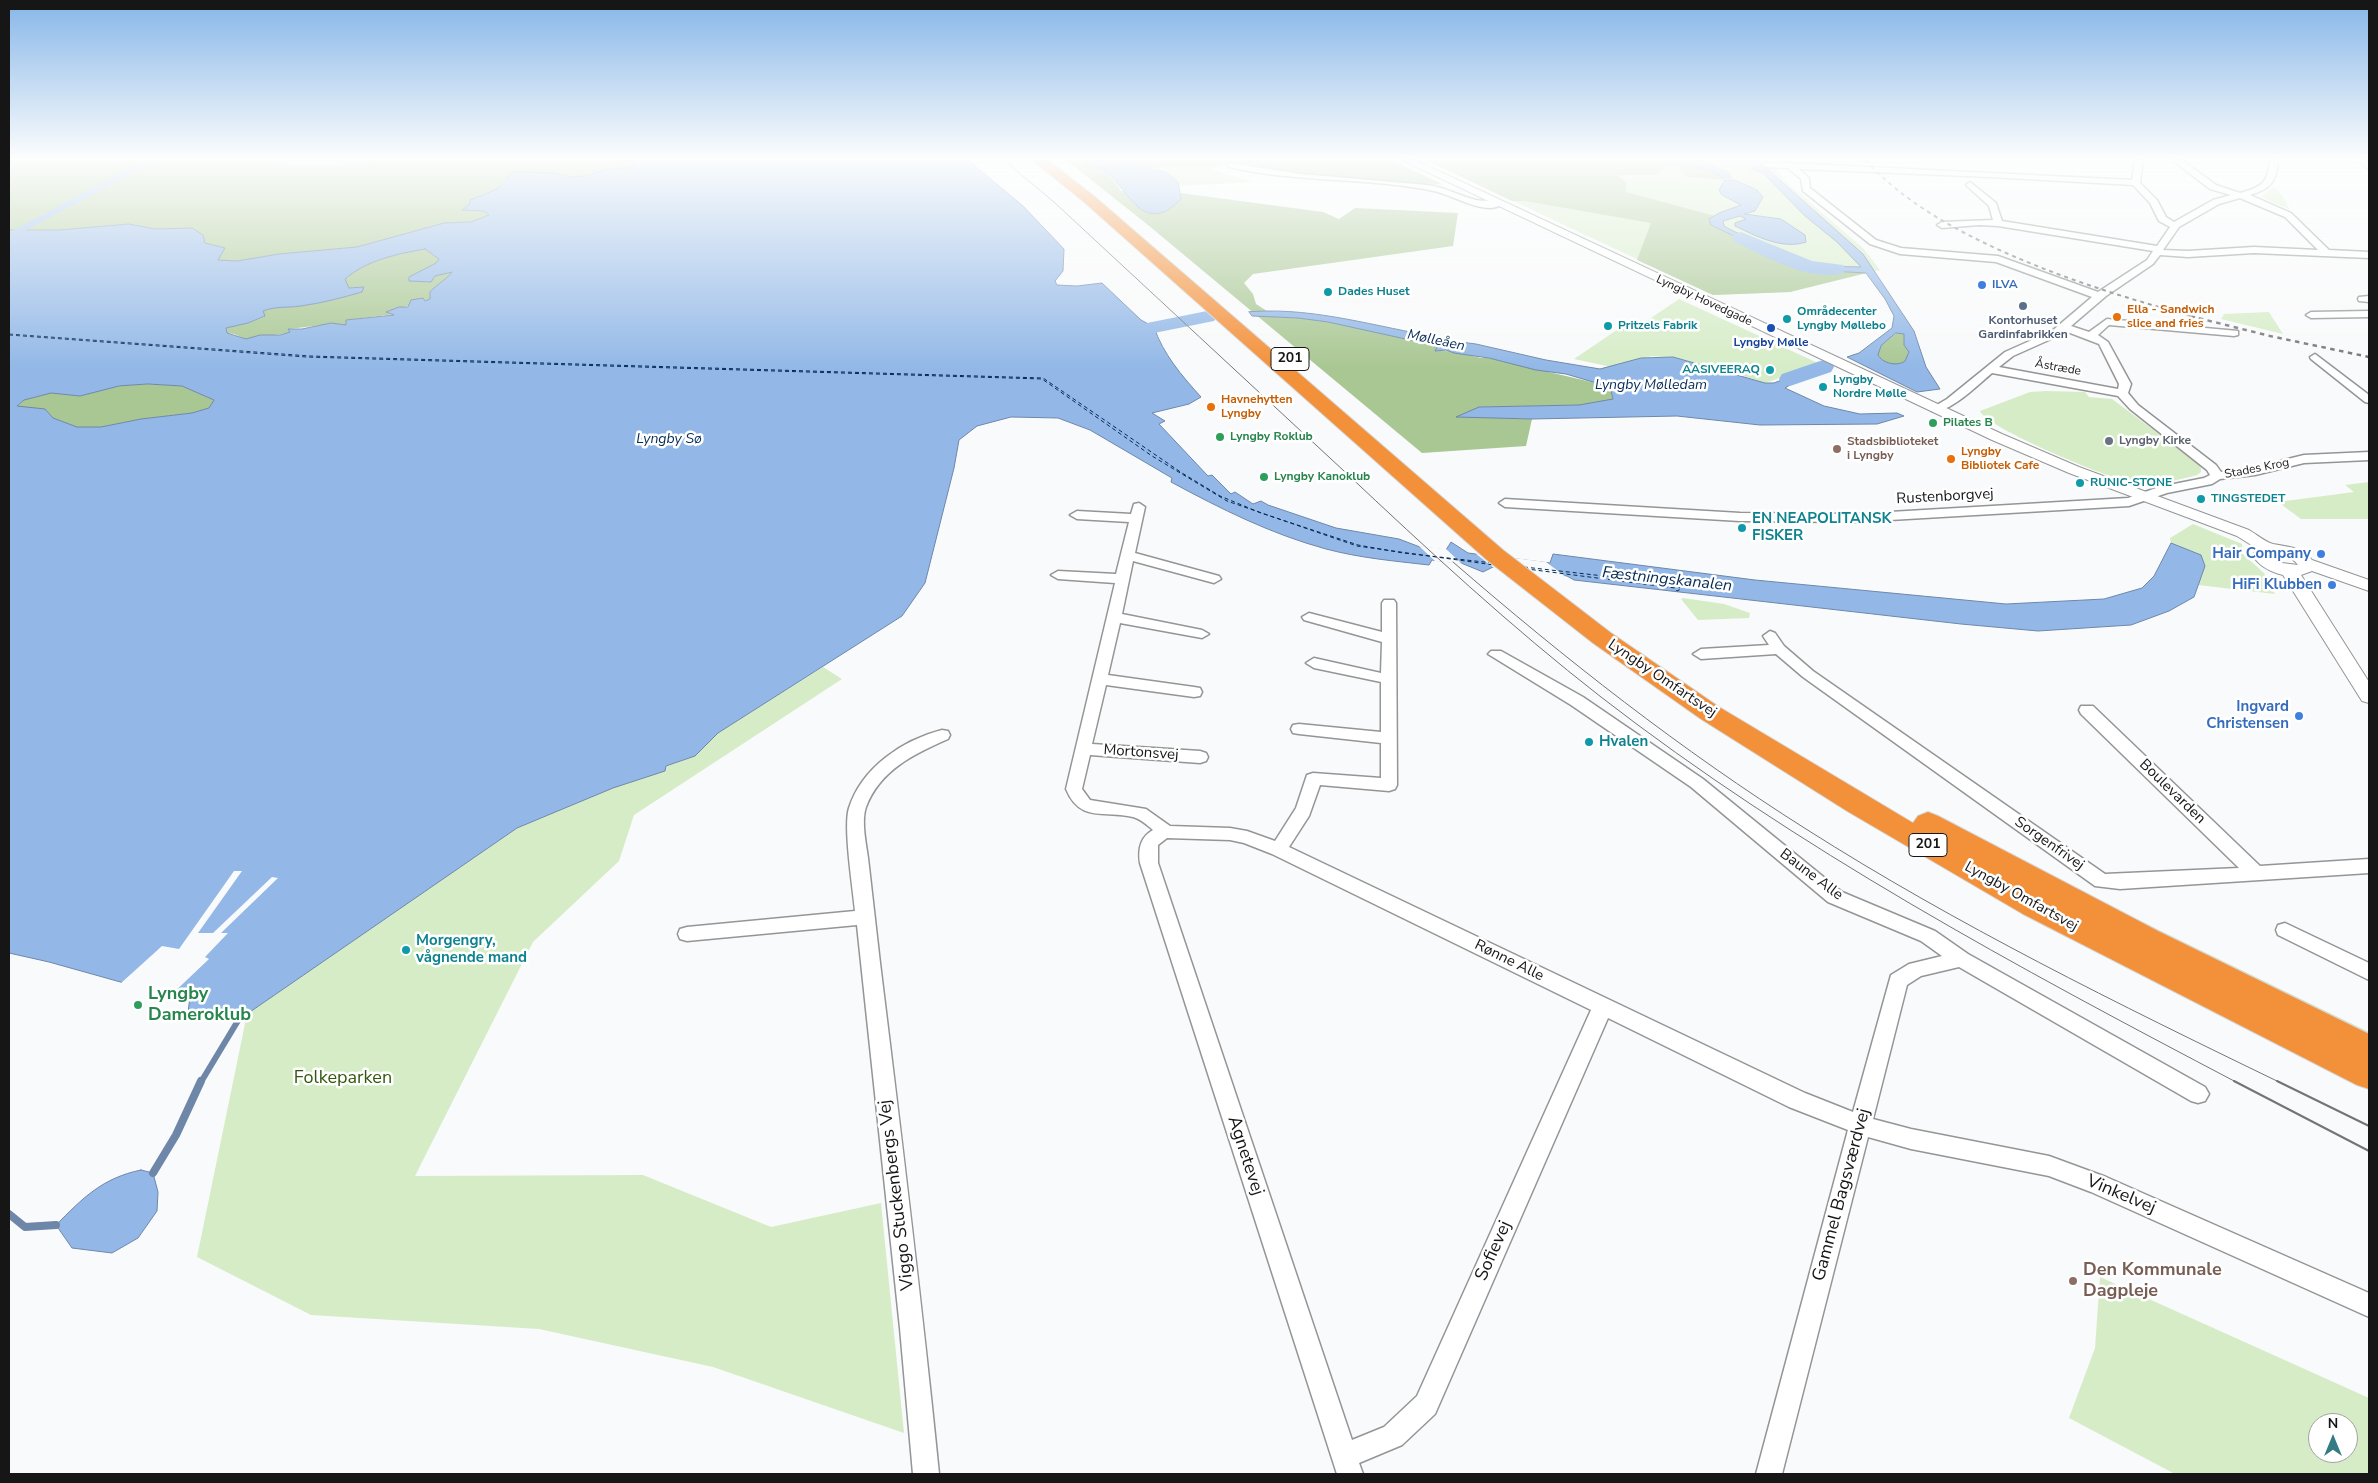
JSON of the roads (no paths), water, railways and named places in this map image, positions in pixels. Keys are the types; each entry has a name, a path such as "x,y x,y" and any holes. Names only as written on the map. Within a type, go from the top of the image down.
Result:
{"highway":[{"name":"Lyngby Omfartsvej","path":"1124,229 1520,565 1602,638 1710,713 1857,804 2034,906 2369,1074"},
{"name":"Lyngby Omfartsvej","path":"1139,229 1426,477 1520,565 1731,706 1873,793 2055,893 2246,992 2369,1050"}],"street":[{"name":"Lyngby Hovedgade","path":"1552,229 2030,452 2243,533 2269,548 2294,554 2307,564"},
{"path":"1857,229 1873,242 1900,251 1998,260 2099,296"},
{"path":"2033,229 2178,255 2254,250 2325,252 2367,256"},
{"path":"1936,409 1951,401 1988,369 2013,351 2052,335 2064,327 2099,296 2150,262 2172,229"},
{"path":"2302,229 2325,252"},
{"path":"2311,315 2369,314"},
{"path":"2091,336 2107,322 2234,333"},
{"path":"2064,327 2103,342 2125,384 2122,393 2134,407 2212,468 2217,476"},
{"path":"2314,357 2369,400"},
{"name":"Åstræde","path":"1988,369 2122,393"},
{"name":"Stades Krog","path":"2147,497 2164,490 2208,481 2217,476 2255,471 2304,460 2369,456"},
{"name":"Rustenborgvej","path":"1505,503 1740,517 1856,518 2129,502 2147,497"},
{"name":"Mortonsvej","path":"1077,515 1138,512 1082,749 1074,789 1076,797 1088,807 1138,812 1150,818 1159,835"},
{"path":"2269,548 2260,553 2263,559 2274,566 2301,571 2307,567 2307,564 2369,586"},
{"path":"1128,555 1214,579"},
{"path":"2289,570 2369,697"},
{"path":"1058,575 1122,579"},
{"path":"1278,849 1296,826 1310,798 1313,780 1390,784 1389,603"},
{"path":"1113,617 1202,634"},
{"path":"1308,617 1389,639"},
{"name":"Sorgenfrivej","path":"1701,654 1775,643 1808,674 2101,881 2120,882 2369,866"},
{"name":"Baune Alle","path":"1496,654 1577,701 1697,783 1835,897 1928,936 1961,959 2198,1094"},
{"path":"1314,663 1389,678"},
{"path":"1098,679 1194,692"},
{"name":"Boulevarden","path":"2087,710 2256,873"},
{"path":"1299,729 1389,738"},
{"name":"Viggo Stuckenbergs Vej","path":"926,1474 912,1328 865,916 857,838 857,809 868,786 884,767 908,750 942,735"},
{"name":"Mortonsvej","path":"1082,749 1200,757"},
{"name":"Rønne Alle","path":"1159,835 1230,834 1247,837 1278,849 1797,1100 1860,1125"},
{"name":"Agnetevej","path":"1159,835 1146,852 1149,863 1347,1465"},
{"path":"687,934 865,916"},
{"path":"2285,930 2369,972"},
{"name":"Gammel Bagsværdvej","path":"1769,1474 1898,981 1916,969 1961,959"},
{"name":"Sofievej","path":"1347,1465 1393,1436 1426,1405 1603,1006"},
{"name":"Vinkelvej","path":"1860,1125 1911,1139 2049,1166 2066,1172 2098,1184 2369,1305"}],"water":[{"name":"Lyngby Sø","path":"194,229 203,235 205,243 225,248 218,260 237,261 279,254 357,247 422,229 1045,229 1064,249 1063,271 1055,281 1057,285 1077,286 1102,283 1141,320 1154,327 1162,346 1180,373 1201,397 1189,404 1152,413 1165,421 1159,424 1208,476 1212,475 1231,494 1235,492 1253,504 1261,501 1336,528 1399,539 1420,547 1446,550 1451,542 1468,553 1550,563 1553,554 1755,580 2006,604 2104,599 2142,588 2154,576 2171,543 2201,555 2205,566 2194,597 2169,611 2131,625 2038,631 1574,580 1567,576 1493,567 1483,572 1461,563 1432,560 1429,565 1390,561 1326,549 1286,536 1247,520 1171,482 1172,478 1090,430 1058,418 1011,417 977,426 959,440 954,468 925,583 902,616 718,733 695,756 666,766 665,771 613,788 517,828 247,1014 203,1015 188,1013 190,996 174,997 49,962 9,953 9,230","holes":["425,249 439,259 436,263 409,277 409,281 431,282 435,276 452,272 430,292 430,299 425,301 423,298 411,300 408,307 399,307 386,312 394,315 346,320 346,325 331,323 302,329 288,329 290,332 280,335 260,335 246,339 227,333 226,328 248,323 265,316 263,311 268,309 301,306 362,292 364,287 349,288 345,279 373,262","148,384 182,386 214,400 209,408 192,413 141,419 101,427 77,427 53,418 45,409 17,406 24,400 51,393 80,396 119,386"]},
{"path":"1720,229 1730,229 1771,247 1785,256 1777,257"},
{"path":"1742,229 1796,229 1805,235 1806,242 1788,244 1760,238"},
{"path":"1821,229 1835,229 1863,254 1914,331 1926,367 1940,389 1917,392 1847,357 1859,353 1892,328 1894,316 1885,299 1866,273 1813,270 1793,261 1822,266 1861,267 1837,242","holes":["1896,333 1904,334 1904,345 1909,352 1902,363 1886,362 1878,355 1881,346"]},
{"name":"Lyngby Mølledam","path":"1266,311 1335,317 1476,344 1546,360 1600,369 1641,358 1673,357 1765,383 1774,383 1787,378 1795,382 1785,388 1824,406 1860,414 1897,413 1904,416 1877,424 1760,425 1677,416 1532,419 1456,417 1479,407 1579,405 1613,399 1610,387 1566,374 1536,370 1489,358 1446,350 1435,351 1437,347 1433,345 1328,322 1298,318 1252,316 1249,312"},
{"path":"141,1170 153,1173 158,1192 157,1211 138,1238 112,1253 72,1248 56,1225 94,1190 115,1178"}],"waterway":[{"name":"Mølleåen","path":"1741,238 1809,267 1836,269"},
{"name":"Mølleåen","path":"1154,327 1207,317"},
{"name":"Mølleåen","path":"1790,379 1823,367"},
{"path":"201,1082 242,1014"},
{"path":"153,1173 176,1135 201,1081"},
{"path":"9,1214 25,1227 56,1225"}],"tram line":[{"path":"1083,229 1470,587 1601,697 1752,805 1830,855 1991,950 2236,1082"},
{"path":"1453,562 1538,634 1625,702 1714,768 1806,829 1980,931 2098,993 2279,1082"},
{"path":"2234,1081 2369,1151"},
{"path":"2277,1081 2369,1126"}],"railway":[{"path":"1959,229 1974,238 2065,277 2195,317"},
{"path":"2190,316 2270,336 2369,357"}],"place":[{"name":"ILVA","path":"1982,285"},
{"name":"Dades Huset","path":"1328,292"},
{"name":"Kontorhuset Gardinfabrikken","path":"2023,306"},
{"name":"Ella - Sandwich slice and fries","path":"2117,317"},
{"name":"Områdecenter Lyngby Møllebo","path":"1787,319"},
{"name":"Pritzels Fabrik","path":"1608,326"},
{"name":"Lyngby Mølle","path":"1771,328"},
{"name":"AASIVEERAQ","path":"1770,370"},
{"name":"Lyngby Nordre Mølle","path":"1823,387"},
{"name":"Havnehytten Lyngby","path":"1211,407"},
{"name":"Pilates B","path":"1933,423"},
{"name":"Lyngby Roklub","path":"1220,437"},
{"name":"Lyngby Kirke","path":"2109,441"},
{"name":"Stadsbiblioteket i Lyngby","path":"1837,449"},
{"name":"Lyngby Bibliotek Cafe","path":"1951,459"},
{"name":"Lyngby Kanoklub","path":"1264,477"},
{"name":"RUNIC-STONE","path":"2080,483"},
{"name":"TINGSTEDET","path":"2201,499"},
{"name":"EN NEAPOLITANSK FISKER","path":"1742,528"},
{"name":"Hair Company","path":"2321,554"},
{"name":"HiFi Klubben","path":"2332,585"},
{"name":"Ingvard Christensen","path":"2299,716"},
{"name":"Hvalen","path":"1589,742"},
{"name":"Morgengry, vågnende mand","path":"406,950"},
{"name":"Lyngby Dameroklub","path":"138,1005"},
{"name":"Den Kommunale Dagpleje","path":"2073,1281"}],"water label":[{"name":"Fæstningskanalen","path":"1667,580"}],"park label":[{"name":"Folkeparken","path":"343,1079"}]}
